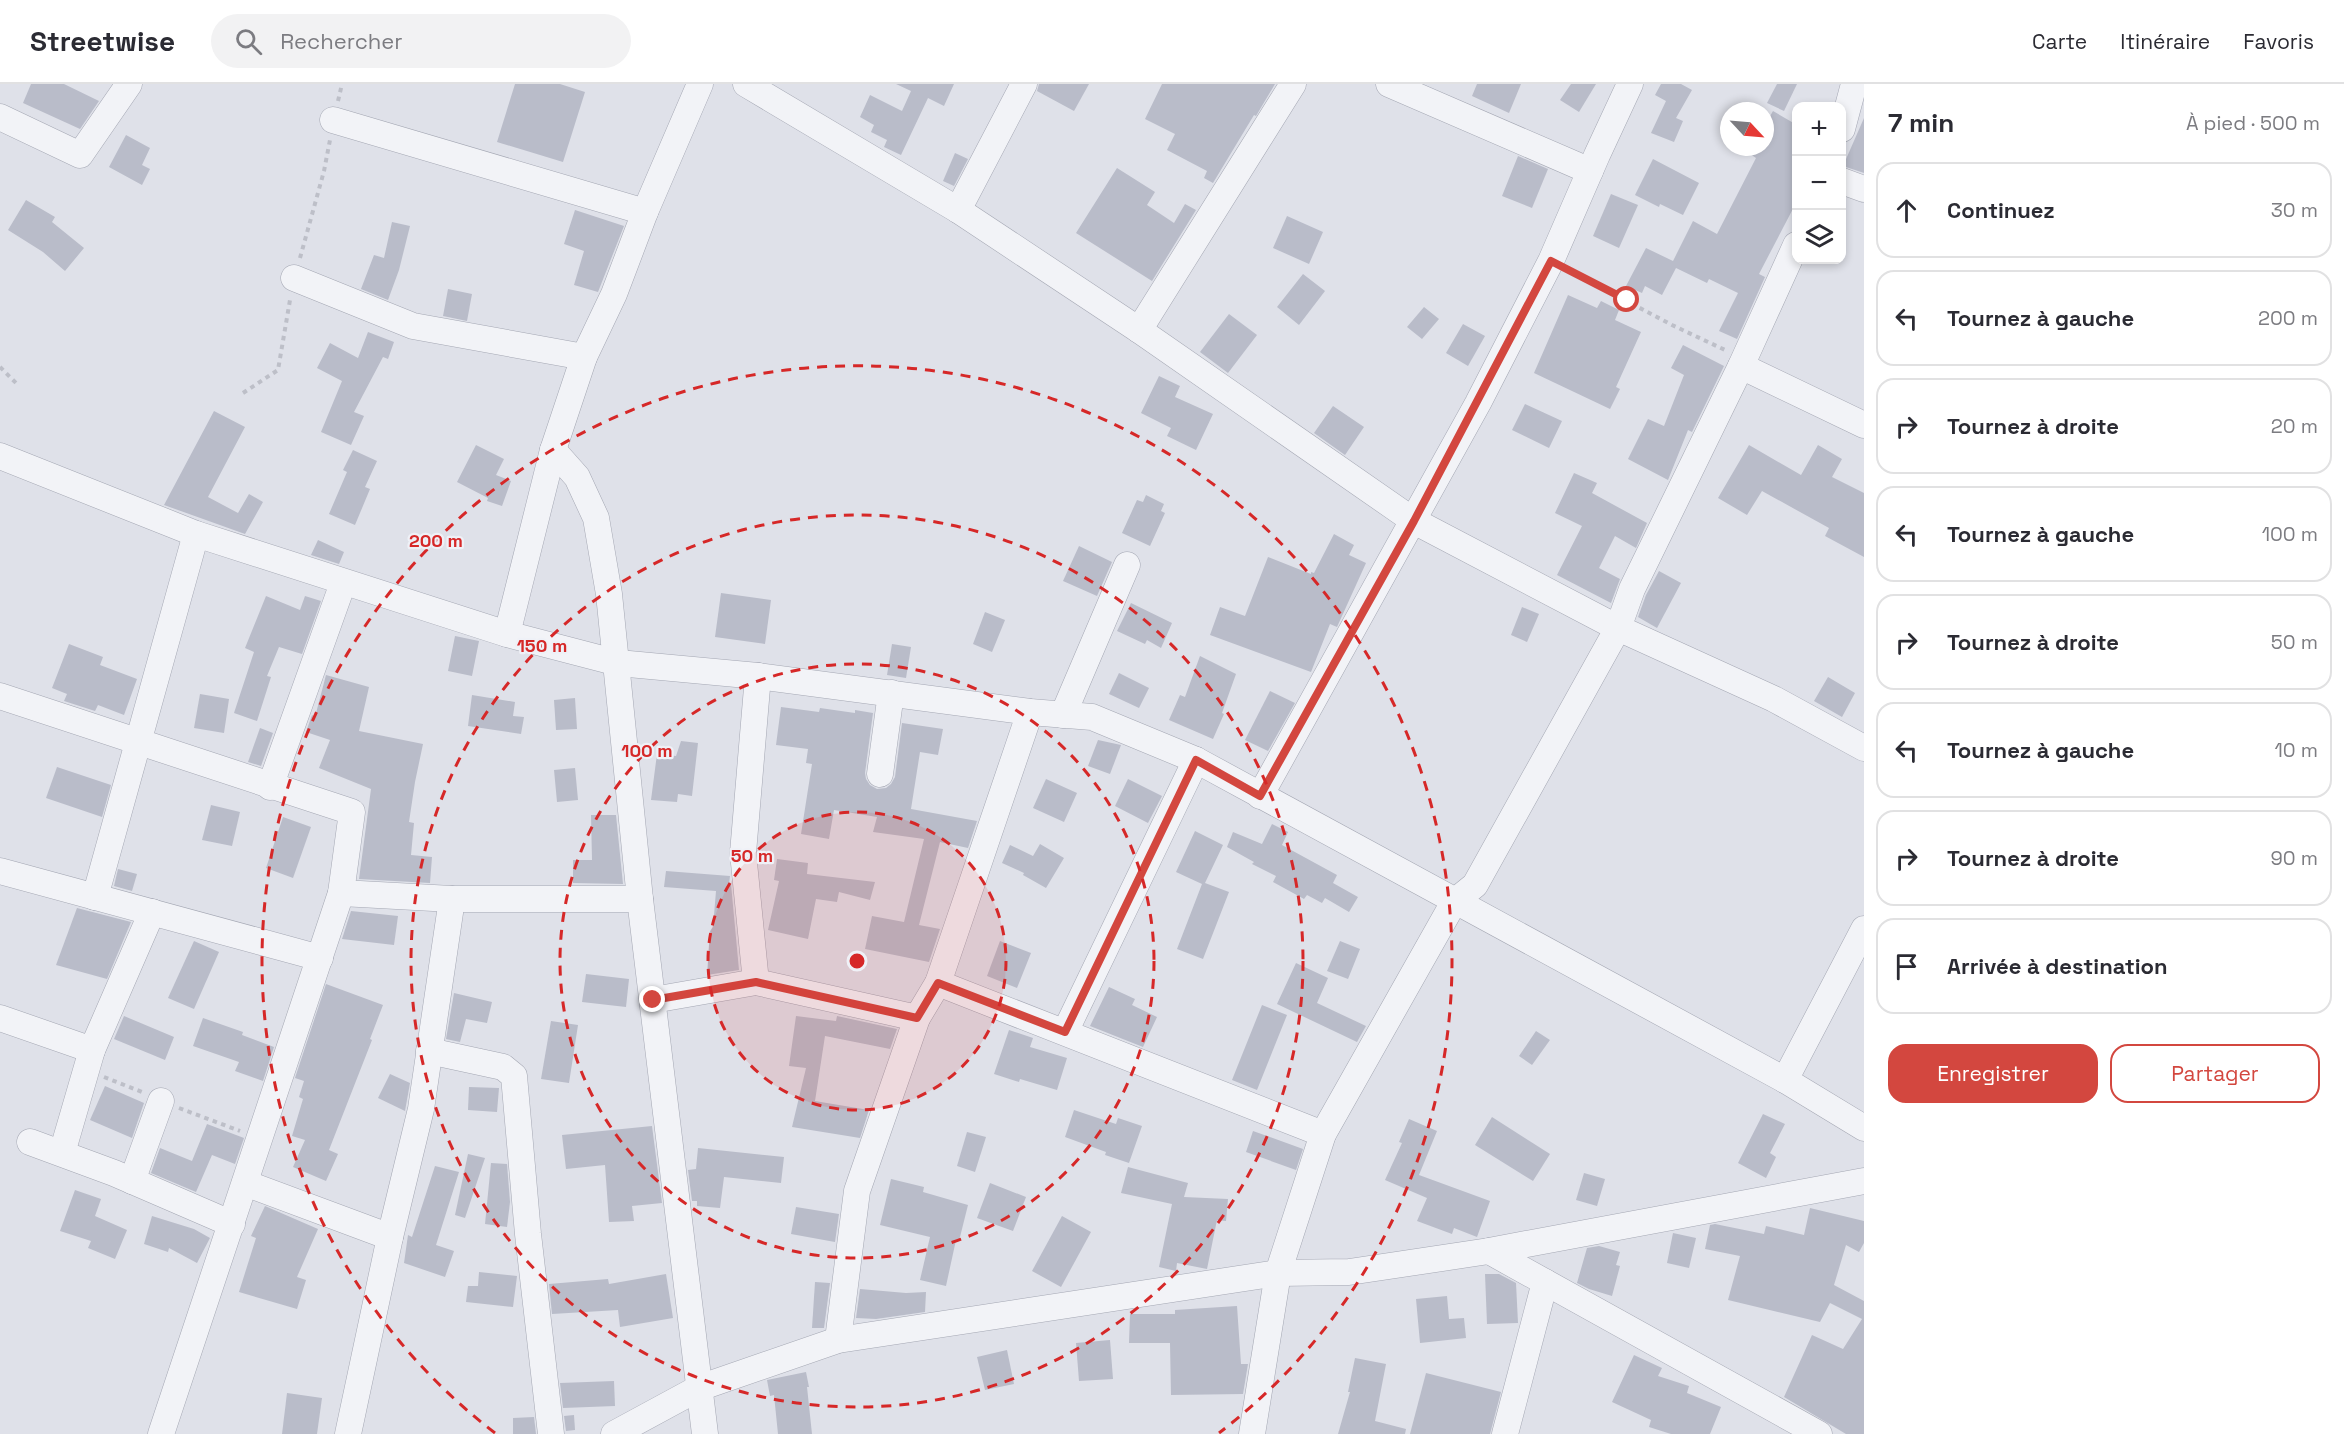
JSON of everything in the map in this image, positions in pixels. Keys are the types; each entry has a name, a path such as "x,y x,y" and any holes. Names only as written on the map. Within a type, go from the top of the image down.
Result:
{"street":[{"path":"0,117 80,156 129,84"},
{"path":"507,634 553,450 584,357 614,294 645,212 700,84"},
{"path":"746,84 958,210 1139,330 1414,521 1618,628 1774,699 1864,748"},
{"path":"958,210 1024,84"},
{"path":"1139,330 1293,84"},
{"path":"1389,84 1590,171"},
{"path":"1260,796 1414,521 1551,261 1630,84"},
{"path":"1846,114 1854,84"},
{"path":"333,120 645,212"},
{"path":"1846,182 1864,189"},
{"path":"1252,1434 1278,1273 1323,1134 1454,902 1475,885 1618,628 1632,589 1792,256"},
{"path":"294,278 413,326 584,357"},
{"path":"1743,362 1864,425"},
{"path":"553,450 576,477 596,518 609,594 618,663 640,899 705,1434"},
{"path":"0,456 196,534 342,583 507,634 618,663 758,676 1029,712 1092,717 1196,760 1785,1080 1864,1128"},
{"path":"95,897 196,534"},
{"path":"1063,716 1127,565"},
{"path":"270,787 342,583"},
{"path":"756,982 742,853 758,676"},
{"path":"880,774 891,693"},
{"path":"0,696 270,787 352,812 341,893 161,1434"},
{"path":"838,1340 857,1191 917,1018 938,983 1029,712"},
{"path":"1065,1032 1196,760"},
{"path":"0,871 320,958"},
{"path":"341,893 452,899 640,899"},
{"path":"348,1434 390,1237 421,1109 452,899"},
{"path":"62,1154 92,1050 152,912"},
{"path":"1785,1080 1864,929"},
{"path":"653,1000 756,982 917,1018"},
{"path":"938,983 1323,1134"},
{"path":"0,1018 92,1050"},
{"path":"429,1051 503,1067 514,1076 528,1234 551,1434"},
{"path":"132,1181 161,1101"},
{"path":"30,1142 132,1181 232,1224"},
{"path":"614,1434 699,1388 838,1340 1278,1273 1349,1272 1489,1251 1864,1181"},
{"path":"245,1183 390,1237"},
{"path":"1489,1251 1819,1434"},
{"path":"1505,1434 1545,1282"}],"path":[{"path":"243,393 278,370 294,278 324,171 342,84"},
{"path":"1551,261 1743,362"},
{"path":"0,367 16,383"}],"building":[{"path":"31,84 64,84 99,101 80,129 23,103"},
{"path":"515,84 560,84 585,92 563,162 497,142"},
{"path":"896,84 954,84 944,106 928,98 901,155 884,147 887,140 871,132 874,125 860,117 870,95 902,111 911,91"},
{"path":"1039,84 1089,84 1074,111 1037,91"},
{"path":"1162,84 1275,84 1213,183 1204,178 1207,171 1167,150 1175,134 1145,119"},
{"path":"1477,84 1521,84 1509,113 1472,96"},
{"path":"1571,84 1596,84 1579,112 1560,100"},
{"path":"1661,84 1681,84 1692,90 1676,118 1683,121 1674,142 1651,133 1666,101 1655,95"},
{"path":"1777,84 1797,84 1784,111 1774,106 1774,102 1768,102"},
{"path":"1774,112 1792,122 1792,211 1759,274 1765,277 1737,339 1719,331 1738,293 1709,279 1707,283 1676,268 1662,295 1645,286 1642,293 1626,286 1646,248 1673,261 1693,221 1717,234 1756,158 1753,156 1774,156"},
{"path":"1864,118 1864,173 1846,167 1846,159"},
{"path":"126,135 150,148 142,165 150,169 142,185 109,167"},
{"path":"955,153 968,159 954,186 943,181"},
{"path":"1518,156 1548,169 1532,208 1502,196"},
{"path":"1653,159 1699,183 1683,215 1660,204 1659,207 1635,195"},
{"path":"1117,168 1155,192 1147,205 1174,223 1185,204 1196,210 1152,281 1076,233"},
{"path":"1611,194 1638,205 1619,248 1593,236"},
{"path":"26,200 55,217 52,222 84,248 65,271 43,252 8,230"},
{"path":"575,210 624,226 598,292 574,285 584,251 564,244"},
{"path":"1287,216 1323,232 1309,264 1273,248"},
{"path":"392,222 410,226 399,270 388,300 361,289 374,255 384,258"},
{"path":"1303,274 1325,291 1299,325 1277,307"},
{"path":"448,289 472,294 467,321 443,316"},
{"path":"1568,295 1597,308 1601,301 1619,310 1615,320 1641,332 1616,387 1620,389 1610,409 1534,373"},
{"path":"1424,307 1439,319 1422,339 1407,327"},
{"path":"1229,314 1257,335 1228,373 1200,352"},
{"path":"1463,324 1485,336 1468,366 1446,353"},
{"path":"368,332 394,342 388,359 383,357 354,412 364,416 351,445 321,432 342,381 317,368 330,343 358,358"},
{"path":"1683,345 1724,366 1692,432 1688,430 1668,480 1628,459 1648,419 1664,426 1684,375 1671,368"},
{"path":"1159,376 1180,386 1175,397 1213,414 1196,450 1167,436 1171,428 1141,413"},
{"path":"1525,404 1562,421 1549,448 1512,430"},
{"path":"1333,406 1364,427 1345,455 1314,433"},
{"path":"214,411 245,427 208,497 238,513 249,494 263,502 245,534 164,505"},
{"path":"476,445 504,459 496,475 511,481 502,506 487,501 488,498 457,482"},
{"path":"1749,445 1801,475 1818,445 1842,459 1832,477 1864,493 1864,557 1825,536 1829,528 1762,491 1747,515 1718,498"},
{"path":"353,450 377,461 365,487 370,489 355,525 329,514 347,472 343,470"},
{"path":"1574,473 1597,483 1592,493 1647,523 1636,548 1615,536 1599,568 1620,579 1611,603 1557,575 1582,526 1555,513"},
{"path":"1146,495 1164,504 1161,511 1165,513 1150,546 1122,533 1137,500 1143,502"},
{"path":"1334,534 1354,545 1349,555 1366,563 1337,627 1330,624 1311,672 1210,635 1220,607 1245,616 1268,557 1311,574 1311,572 1314,573"},
{"path":"318,540 344,552 339,564 311,555"},
{"path":"1079,546 1112,562 1097,596 1063,581"},
{"path":"1659,571 1681,583 1657,628 1638,617 1646,595"},
{"path":"721,593 771,600 765,644 715,637"},
{"path":"266,596 300,610 305,596 321,601 302,654 279,647 267,676 271,677 257,721 234,713 254,652 245,648"},
{"path":"1131,603 1172,623 1161,648 1147,640 1145,644 1117,631"},
{"path":"1522,607 1539,614 1527,642 1511,635"},
{"path":"985,612 1005,620 992,652 973,644"},
{"path":"455,636 479,641 472,676 448,671"},
{"path":"69,644 103,657 100,665 137,679 124,715 98,705 95,711 64,701 67,694 52,688"},
{"path":"892,644 911,647 906,678 887,675"},
{"path":"1200,656 1236,674 1222,713 1224,714 1213,739 1169,720 1180,695 1185,697"},
{"path":"1119,673 1149,688 1139,708 1109,694"},
{"path":"326,675 369,687 359,731 423,744 409,822 414,823 411,855 432,857 430,883 359,879 371,789 319,768 330,740 306,732 312,715 315,717"},
{"path":"1828,677 1855,693 1842,717 1814,701"},
{"path":"1270,691 1295,703 1268,751 1245,740"},
{"path":"200,694 229,699 224,733 194,728"},
{"path":"472,695 515,702 513,716 524,717 521,734 468,726"},
{"path":"575,698 577,729 556,730 554,700"},
{"path":"781,707 819,712 820,708 873,713 865,773 870,785 877,789 886,788 895,777 902,723 943,729 938,755 920,752 911,809 977,821 968,848 940,842 919,925 940,929 929,962 865,949 872,916 904,922 924,839 873,832 877,817 834,810 829,839 801,834 812,764 806,763 808,749 776,745"},
{"path":"260,728 273,733 261,766 248,762"},
{"path":"1098,740 1121,745 1110,774 1088,766"},
{"path":"681,741 698,743 692,796 678,794 677,802 651,800 657,754 676,756"},
{"path":"57,767 111,785 102,817 46,798"},
{"path":"575,768 578,800 557,802 554,770"},
{"path":"1046,779 1077,793 1064,822 1033,808"},
{"path":"1128,779 1162,796 1148,823 1115,806"},
{"path":"211,805 240,812 232,846 202,840"},
{"path":"591,815 616,815 623,884 573,883 573,860 592,860"},
{"path":"283,817 311,827 293,878 266,868"},
{"path":"1272,824 1288,832 1282,845 1337,875 1333,883 1358,897 1349,912 1325,898 1322,903 1307,895 1304,899 1273,882 1276,876 1252,864 1254,862 1227,847 1233,832 1262,844"},
{"path":"1195,831 1223,845 1205,883 1229,892 1203,959 1177,949 1202,884 1176,872"},
{"path":"1040,844 1064,858 1046,888 1023,875 1024,873 1002,863 1010,845 1033,856"},
{"path":"777,859 808,863 807,874 875,882 870,900 839,892 837,902 816,899 808,939 768,930 779,881 774,880"},
{"path":"118,869 137,874 132,891 114,886"},
{"path":"666,871 730,876 739,970 707,975 716,891 664,887"},
{"path":"77,908 131,922 107,979 56,965"},
{"path":"351,911 398,916 394,945 342,939"},
{"path":"194,941 219,952 194,1009 168,998"},
{"path":"1000,941 1031,953 1017,988 987,976"},
{"path":"1340,941 1360,949 1348,979 1327,971"},
{"path":"1296,963 1328,978 1317,1003 1366,1026 1357,1042 1277,1004"},
{"path":"586,974 629,979 626,1007 582,1002"},
{"path":"326,984 383,1005 370,1039 372,1040 329,1150 338,1154 326,1181 293,1167 305,1140 292,1136 303,1099 299,1097 304,1081 295,1078"},
{"path":"1109,987 1135,999 1132,1005 1157,1017 1143,1047 1090,1026"},
{"path":"454,993 492,1002 487,1023 466,1019 460,1042 446,1039"},
{"path":"1262,1005 1287,1015 1257,1090 1232,1080"},
{"path":"124,1016 174,1037 165,1060 114,1039"},
{"path":"796,1016 836,1021 837,1016 897,1029 890,1049 825,1036 815,1101 869,1110 860,1138 792,1127 806,1068 789,1066"},
{"path":"203,1018 243,1032 242,1035 274,1047 263,1081 235,1071 239,1062 193,1046"},
{"path":"551,1021 578,1025 569,1083 541,1079"},
{"path":"1009,1030 1033,1038 1030,1047 1067,1058 1057,1090 994,1074"},
{"path":"1536,1031 1550,1040 1532,1065 1519,1056"},
{"path":"390,1074 410,1083 405,1111 378,1098"},
{"path":"105,1086 144,1103 132,1138 90,1120"},
{"path":"469,1087 499,1088 497,1112 468,1110"},
{"path":"1074,1110 1116,1124 1118,1118 1142,1126 1129,1163 1065,1137"},
{"path":"1763,1114 1785,1124 1770,1153 1776,1157 1766,1178 1738,1163"},
{"path":"1492,1117 1550,1154 1533,1181 1475,1145"},
{"path":"1409,1119 1437,1131 1419,1175 1490,1201 1477,1237 1454,1228 1452,1234 1417,1221 1427,1198 1385,1180 1402,1143 1399,1142"},
{"path":"207,1124 244,1138 235,1164 212,1155 196,1192 151,1173 160,1148 192,1161"},
{"path":"652,1126 662,1203 632,1206 634,1221 609,1222 605,1165 566,1169 562,1135"},
{"path":"1253,1131 1303,1149 1296,1170 1246,1152"},
{"path":"967,1132 986,1137 975,1172 957,1166"},
{"path":"698,1148 784,1157 781,1183 724,1177 720,1208 697,1206 697,1201 692,1201 688,1170 696,1169"},
{"path":"468,1154 485,1158 465,1218 455,1215"},
{"path":"491,1163 507,1164 510,1202 507,1227 485,1224"},
{"path":"435,1166 459,1172 436,1245 454,1251 445,1277 404,1263 408,1235 412,1237"},
{"path":"1128,1167 1188,1183 1184,1197 1228,1199 1226,1221 1217,1220 1207,1269 1177,1263 1176,1271 1159,1267 1172,1204 1121,1193"},
{"path":"1584,1173 1605,1179 1597,1206 1576,1200"},
{"path":"891,1179 924,1187 923,1192 968,1205 959,1241 956,1240 946,1286 920,1280 930,1237 880,1225"},
{"path":"990,1183 1026,1197 1013,1231 977,1218"},
{"path":"75,1190 101,1199 95,1216 127,1230 115,1259 88,1248 91,1241 60,1231"},
{"path":"265,1206 318,1229 297,1277 306,1280 297,1309 239,1292 256,1238 251,1236"},
{"path":"796,1207 839,1214 835,1242 791,1234"},
{"path":"1810,1208 1864,1221 1864,1243 1859,1252 1846,1245 1834,1285 1864,1301 1864,1434 1846,1434 1784,1397 1812,1335 1843,1349 1862,1319 1830,1303 1820,1322 1728,1300 1740,1256 1705,1249 1710,1225 1715,1224 1764,1234 1766,1226 1804,1235"},
{"path":"152,1216 194,1229 210,1238 197,1263 169,1248 168,1252 144,1244"},
{"path":"1062,1216 1091,1232 1061,1287 1032,1271"},
{"path":"1673,1233 1696,1238 1689,1268 1667,1263"},
{"path":"1599,1246 1620,1252 1616,1265 1620,1266 1612,1296 1577,1283 1587,1248"},
{"path":"479,1272 517,1276 513,1307 466,1302 468,1286 478,1286"},
{"path":"666,1274 673,1318 620,1327 618,1310 552,1314 549,1284 608,1279 609,1284"},
{"path":"1485,1274 1499,1274 1516,1283 1518,1323 1487,1324"},
{"path":"815,1282 830,1283 824,1328 812,1328"},
{"path":"860,1289 906,1293 926,1292 925,1312 876,1319 856,1318"},
{"path":"1447,1296 1449,1319 1464,1318 1466,1338 1420,1343 1416,1299"},
{"path":"1237,1306 1241,1364 1248,1364 1243,1394 1171,1395 1170,1343 1129,1343 1130,1314 1175,1314 1175,1310"},
{"path":"1110,1340 1113,1379 1079,1381 1076,1343"},
{"path":"1007,1350 1014,1384 985,1390 977,1357"},
{"path":"1634,1355 1662,1368 1658,1376 1689,1386 1687,1393 1721,1407 1710,1434 1671,1434 1649,1427 1651,1420 1612,1402"},
{"path":"1355,1358 1386,1364 1375,1421 1406,1429 1405,1434 1338,1434 1350,1392 1348,1392"},
{"path":"806,1372 812,1434 778,1434 774,1395 770,1396 767,1380"},
{"path":"1426,1373 1501,1392 1490,1434 1410,1434"},
{"path":"614,1381 615,1406 563,1408 560,1383"},
{"path":"287,1393 322,1398 317,1434 282,1434"},
{"path":"574,1415 575,1430 566,1431 564,1416"},
{"path":"534,1417 536,1434 513,1434 513,1418"}],"route":[{"path":"653,1000 756,982 917,1018 938,983 1065,1032 1196,760 1260,796 1414,521 1551,261 1627,300"}]}
